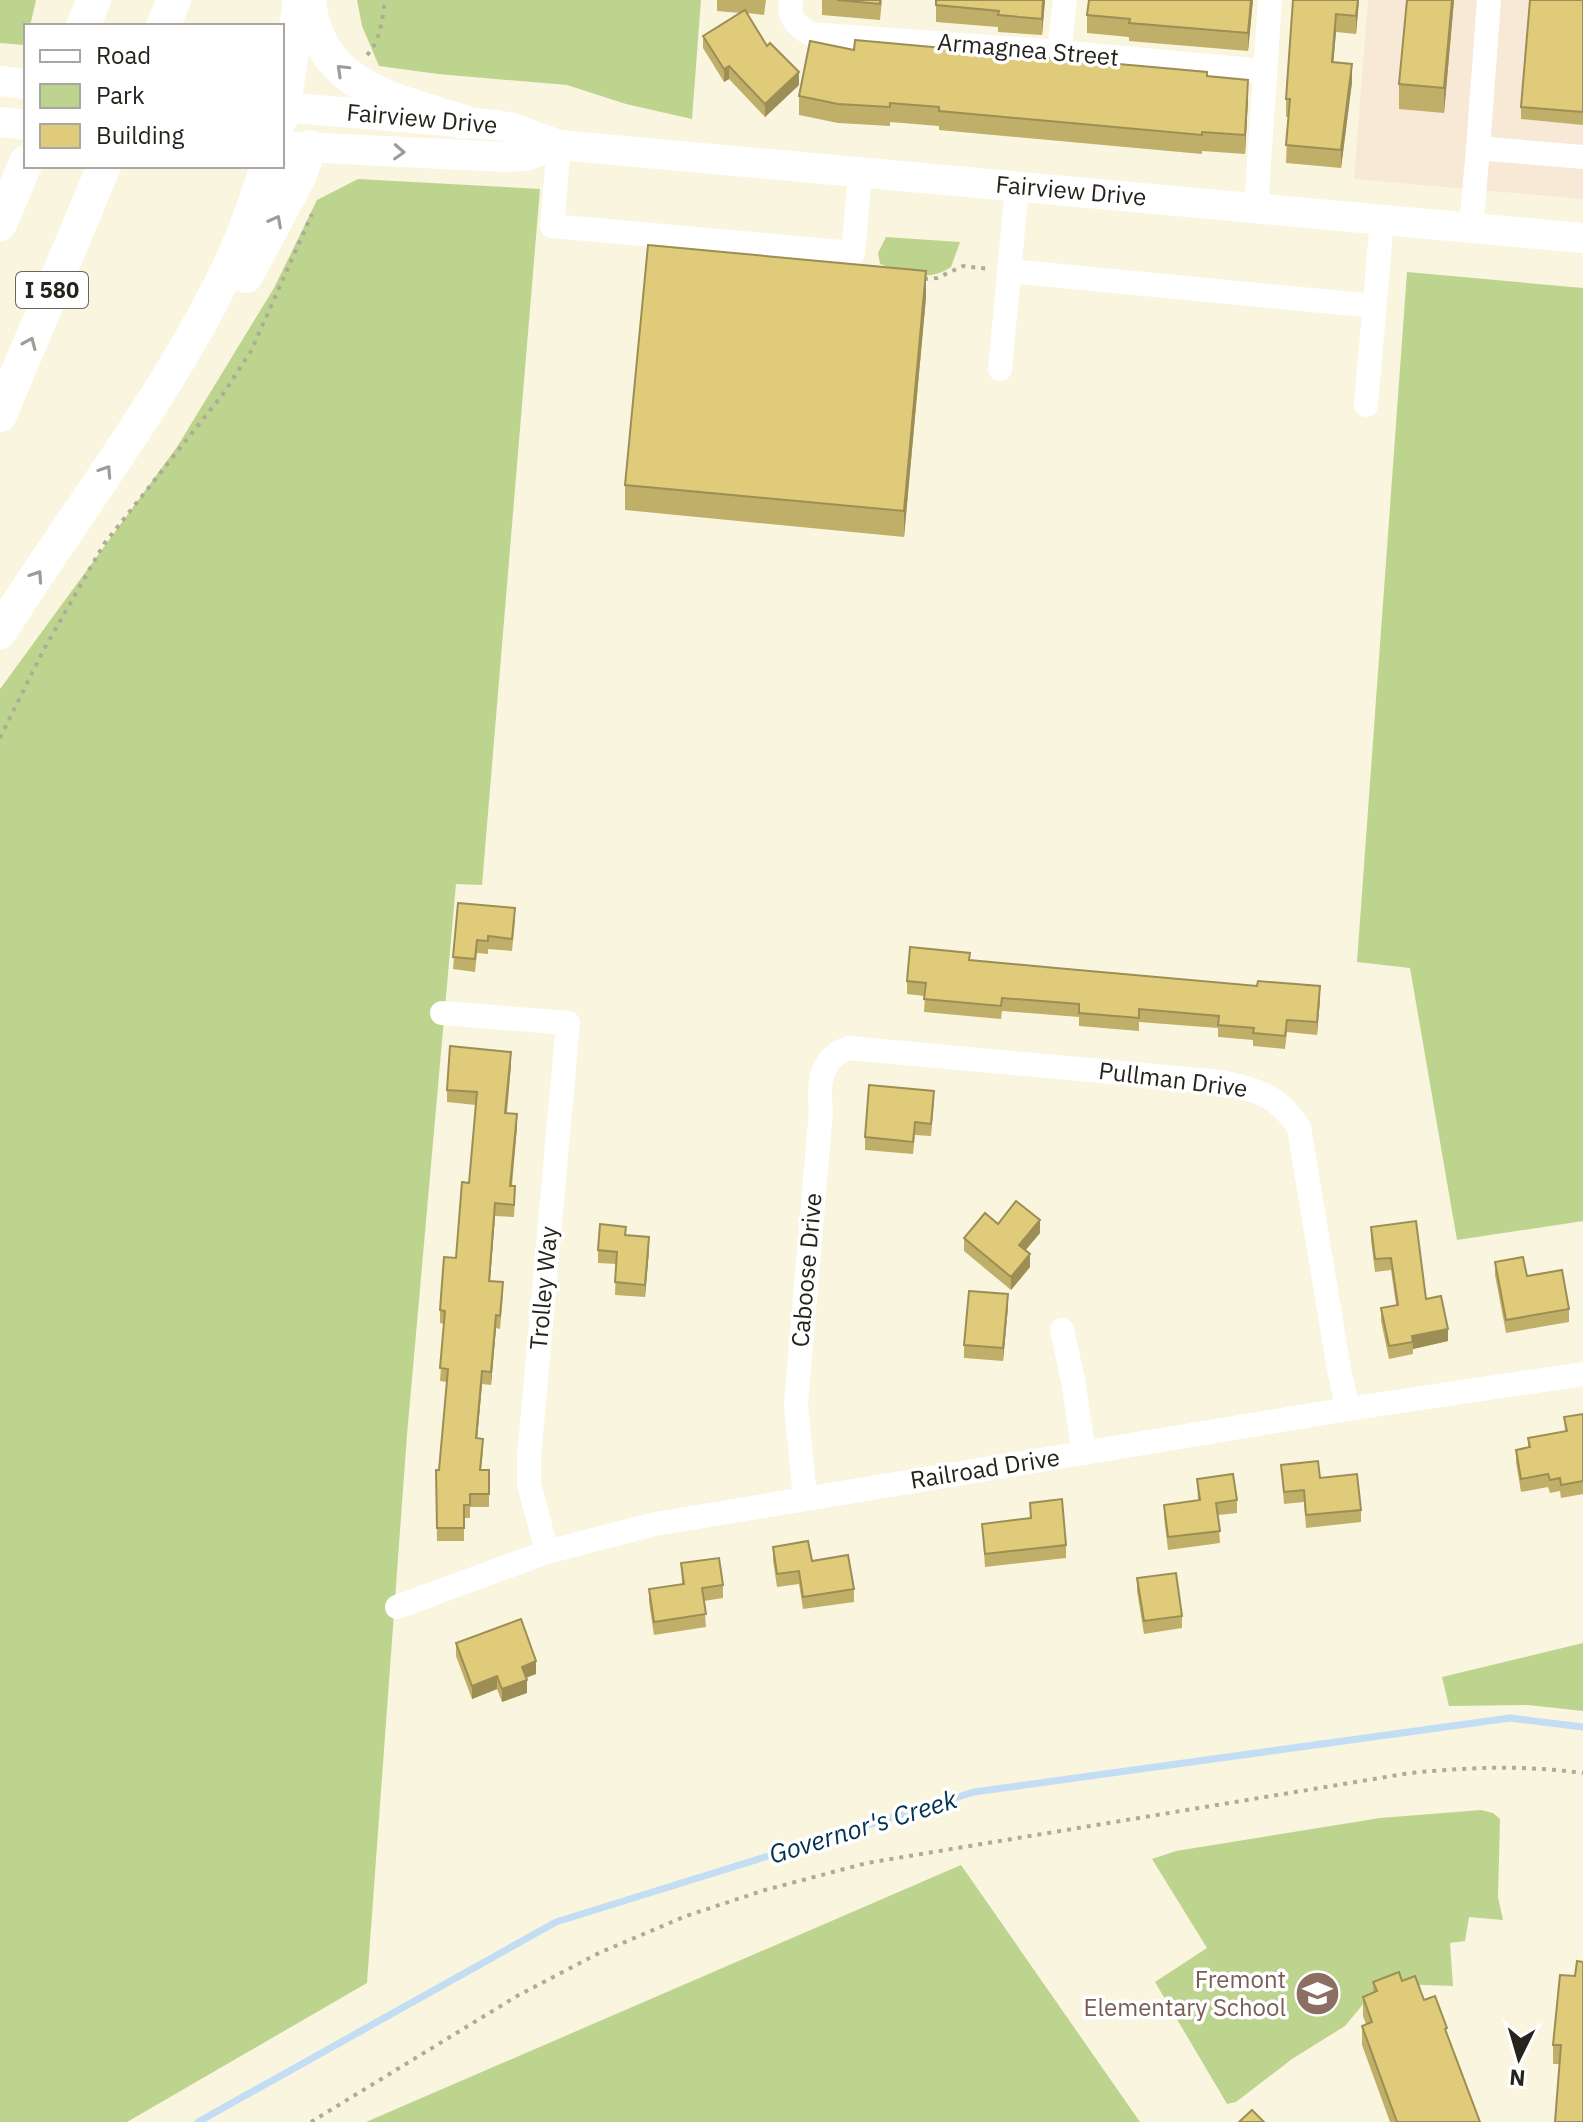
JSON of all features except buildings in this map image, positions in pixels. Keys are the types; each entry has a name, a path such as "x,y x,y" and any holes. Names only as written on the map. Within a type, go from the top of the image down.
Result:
{"highway":[{"path":"73,24 81,0"},
{"path":"84,24 94,0"},
{"path":"164,24 174,0"},
{"path":"284,104 300,0"},
{"path":"309,0 321,44 342,72 380,95 464,122"},
{"path":"138,424 176,384 224,315 299,177 296,147"},
{"path":"0,224 24,168"},
{"name":"I 580","path":"0,415 103,168"},
{"path":"0,632 138,424 199,323 227,271 266,168"}],"main road":[{"path":"0,81 24,84"},
{"name":"Fairview Drive","path":"284,110 513,128 559,145 1583,238"},
{"path":"0,122 24,125"},
{"name":"Fairview Drive","path":"296,147 505,157 525,156 559,145"}],"street":[{"name":"Armagnea Street","path":"791,0 790,9 796,25 810,34 1263,71"},
{"path":"1059,52 1065,0"},
{"path":"1256,207 1270,0"},
{"path":"1471,227 1489,0"},
{"path":"559,145 552,226 853,253 860,173"},
{"path":"1478,148 1583,157"},
{"path":"1000,369 1002,271 1017,187"},
{"path":"1366,405 1382,219"},
{"path":"1002,271 1374,306"},
{"name":"Trolley Way","path":"442,1013 568,1023 529,1457 529,1484 547,1552"},
{"name":"Pullman Drive","path":"842,1050 849,1048 1221,1082 1257,1090 1286,1107 1299,1128 1348,1409"},
{"name":"Caboose Drive","path":"805,1498 796,1404 821,1110 820,1077 830,1059 842,1050"},
{"path":"1062,1330 1084,1453"},
{"name":"Railroad Drive","path":"397,1607 547,1552 655,1524 1348,1409 1583,1374"}],"path":[{"path":"358,64 375,46 385,0"},
{"path":"0,738 43,651 104,544 223,394 251,351 309,226 313,211"},
{"path":"918,279 937,278 963,266 1002,271"},
{"path":"311,2122 517,1996 599,1953 686,1916 765,1890 867,1863 1410,1773 1485,1766 1538,1767 1583,1773"}],"shaded area":[{"path":"1368,0 1583,0 1583,199 1354,179"}],"green space":[{"path":"0,0 36,0 30,24 24,24 24,45 0,43"},
{"path":"357,0 701,0 692,119 626,104 567,85 379,66 362,26"},
{"path":"358,179 540,189 482,885 456,884 407,1435 367,1983 127,2122 0,2122 0,689 177,447 274,288 317,200"},
{"path":"886,237 960,242 951,267 933,275 916,275 880,264 878,253"},
{"path":"1407,272 1583,288 1583,1221 1457,1240 1410,968 1357,962"},
{"path":"1583,1643 1583,1711 1528,1705 1449,1706 1442,1677"},
{"path":"1481,1810 1493,1813 1500,1819 1498,1897 1503,1920 1469,1917 1465,1941 1450,1943 1453,1986 1395,1984 1374,1991 1345,2026 1292,2059 1236,2102 1227,2104 1155,1982 1207,1948 1152,1859 1176,1851 1380,1818"},
{"path":"961,1865 1140,2122 366,2122"}],"waterway":[{"name":"Governor's Creek","path":"198,2122 556,1922 974,1792 1510,1718 1583,1727"}],"place":[{"name":"Fremont Elementary School","path":"1317,1994"}]}
